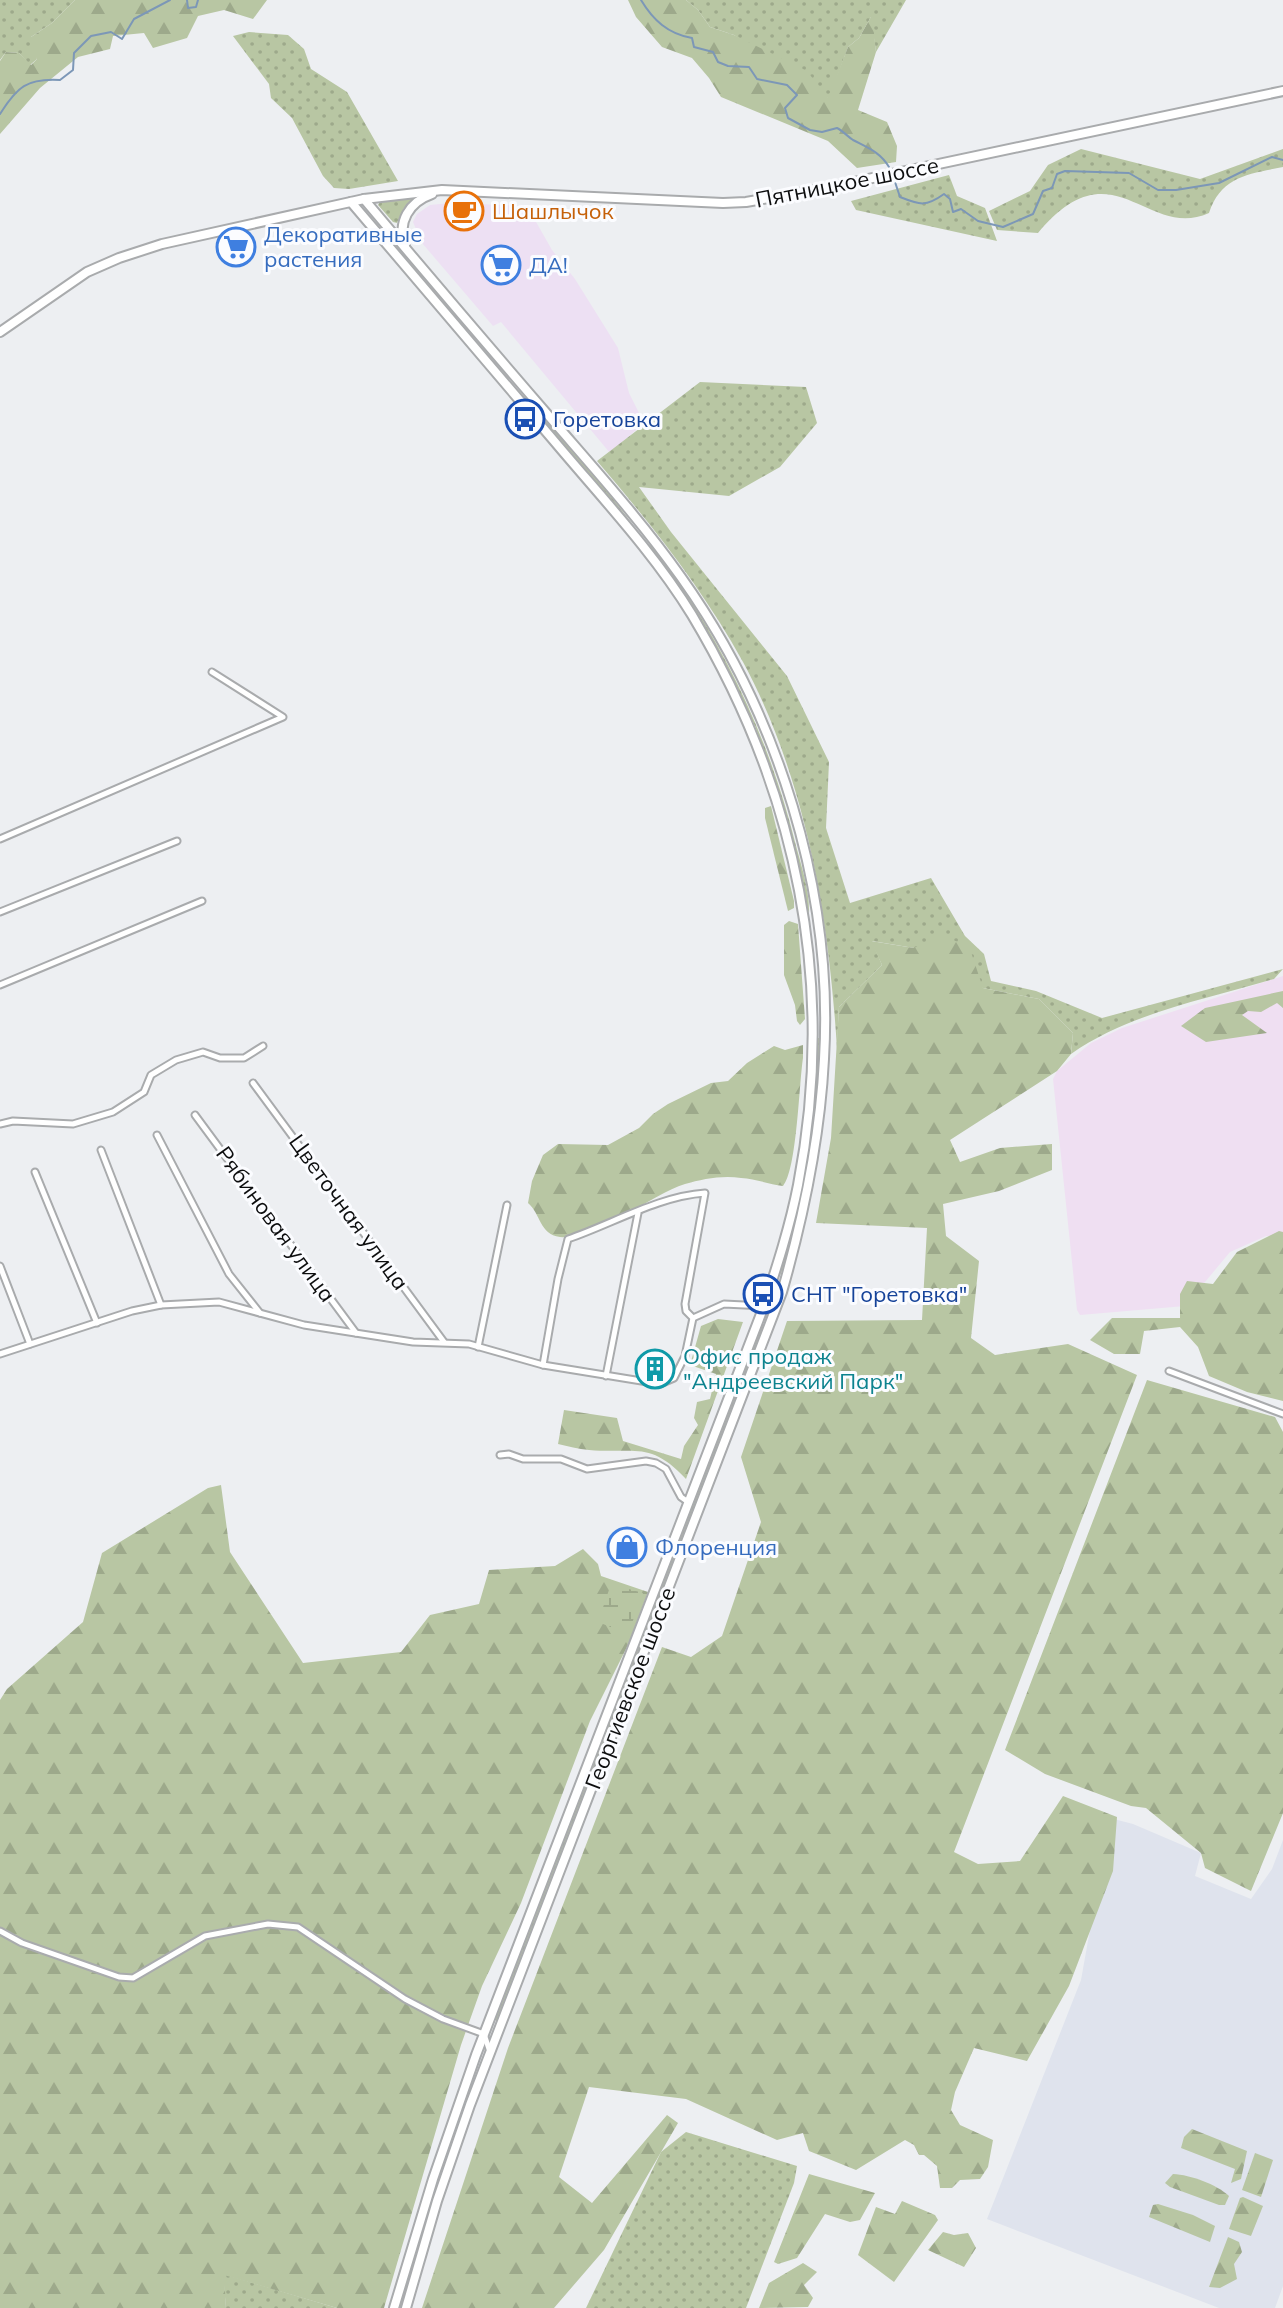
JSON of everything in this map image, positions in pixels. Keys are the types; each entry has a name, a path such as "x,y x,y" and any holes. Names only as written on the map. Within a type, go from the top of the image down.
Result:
{"main road":[{"name":"Пятницкое шоссе","path":"2,326 87,272 119,258 162,244 364,199 442,190 746,202 816,190 1283,91"},
{"path":"407,250 402,236 408,212 423,197 442,190"},
{"name":"Георгиевское шоссе","path":"364,199 645,530 682,578 726,649 758,713 795,818 814,900 824,993 825,1056 817,1136 803,1216 782,1292 489,2055 445,2177 406,2308"},
{"name":"Георгиевское шоссе","path":"351,202 622,521 675,590 727,679 773,788 802,896 812,968 809,1108 798,1186 764,1306 484,2034 444,2144 394,2308"}],"street":[{"path":"0,839 283,717 212,672"},
{"path":"0,912 177,841"},
{"path":"0,985 202,901"},
{"path":"0,1124 13,1121 73,1124 100,1116 113,1112 144,1092 151,1075 176,1060 203,1052 220,1058 244,1058 263,1046"},
{"name":"Цветочная улица","path":"253,1083 444,1342"},
{"name":"Рябиновая улица","path":"195,1115 357,1334"},
{"path":"157,1135 229,1274 260,1313"},
{"path":"101,1150 161,1305"},
{"path":"35,1172 97,1323"},
{"path":"543,1365 568,1239 681,1195 705,1193 685,1304 686,1311 693,1318"},
{"path":"478,1347 507,1205"},
{"path":"606,1376 638,1212"},
{"path":"0,1266 30,1344"},
{"path":"0,1354 161,1305 219,1302 304,1325 413,1342 478,1347 543,1365 660,1384 674,1378 685,1356 693,1318"},
{"path":"693,1318 724,1304 764,1306"},
{"path":"1169,1371 1283,1414"},
{"path":"500,1455 509,1454 523,1459 561,1459 587,1469 646,1461 656,1463 666,1469 681,1497 689,1502"},
{"path":"0,1931 22,1943 119,1977 133,1978 205,1936 268,1924 298,1927 405,1999 443,2019 484,2034 489,2055"}],"shaded area":[{"path":"430,205 527,206 552,250 575,279 618,348 629,393 644,423 610,453 501,322 493,326 422,243 413,222 417,214"},
{"path":"1283,976 1283,1236 1266,1236 1230,1252 1185,1306 1080,1315 1077,1310 1053,1079 1057,1071 1091,1043 1122,1028"},
{"path":"1110,1818 1133,1824 1201,1853 1195,1876 1251,1899 1272,1869 1283,1840 1283,2286 1275,2308 1219,2308 987,2219 1081,1980"}],"green space":[{"path":"0,0 75,0 52,23 31,37 37,59 30,65 19,53 6,52 0,60"},
{"path":"75,0 267,0 253,19 224,10 198,16 187,38 153,48 144,33 113,36 110,49 78,57 40,88 0,134 0,61 6,52 19,53 31,65 37,59 31,50 31,37 52,23"},
{"path":"628,0 686,0 710,27 734,35 807,71 828,98 848,47 859,38 872,15 876,52 858,110 887,122 897,146 896,162 857,168 828,141 721,97 692,58 662,47 636,17"},
{"path":"686,0 906,0 876,52 871,17 859,38 848,47 829,99 734,35 710,27"},
{"path":"249,32 288,35 304,49 311,69 347,92 398,181 349,189 334,188 323,176 292,118 271,98 269,84 233,36"},
{"path":"1081,149 1200,179 1283,149 1283,167 1238,179 1221,191 1209,213 1187,218 1166,215 1108,195 1088,196 1064,207 1038,233 997,230 989,211 1030,191 1048,165"},
{"path":"949,175 957,196 985,208 997,241 856,210 851,201"},
{"path":"415,197 404,208 397,223 378,205 380,202"},
{"path":"700,382 806,387 817,423 780,467 729,496 639,487 671,532 787,676 829,762 826,828 850,903 931,878 965,936 984,954 991,981 1036,991 1102,1018 1283,969 1274,979 1143,1018 1071,1054 1073,1033 1039,999 983,988 914,948 872,941 882,965 839,1007 837,1049 828,950 811,850 783,753 765,707 743,662 693,583 597,461"},
{"path":"519,391 594,474 636,529 518,394"},
{"path":"644,540 682,587 735,678 763,742 786,808 805,878 809,914 778,789 755,726 704,628"},
{"path":"771,806 794,901 794,908 788,911 765,818 765,808"},
{"path":"789,921 798,924 805,1019 800,1025 784,975 784,925"},
{"path":"939,935 969,946 983,988 1039,999 1073,1033 1071,1054 1057,1071 950,1140 960,1162 1000,1148 1052,1144 1052,1170 999,1191 943,1204 946,1236 979,1261 971,1338 995,1355 1068,1344 1137,1375 954,1852 978,1864 1020,1861 1063,1796 1117,1817 1113,1871 1069,1986 1027,2061 974,2048 955,2092 951,2110 960,2125 993,2140 988,2167 980,2179 960,2180 952,2188 940,2188 937,2166 924,2155 919,2155 914,2145 905,2140 856,2170 809,2151 803,2133 777,2140 686,2099 589,2087 559,2177 592,2203 667,2115 678,2123 604,2250 554,2308 422,2308 508,2048 662,1647 691,1657 722,1636 761,1522 741,1457 787,1321 922,1320 927,1228 816,1223 831,1138 839,1007 882,965 871,941 914,948"},
{"path":"1283,991 1283,1008 1277,1003 1261,1012 1248,1011 1242,1015 1267,1033 1206,1042 1181,1026 1205,1008"},
{"path":"816,1038 820,1038 819,1063 808,1162 793,1236 776,1281 793,1221 805,1161"},
{"path":"803,1045 794,1145 788,1177 783,1186 734,1177 692,1182 574,1237 560,1237 548,1232 528,1203 532,1181 543,1155 558,1144 608,1145 639,1128 668,1104 711,1083 728,1081 747,1063 774,1046 785,1050"},
{"path":"1279,1231 1283,1232 1283,1401 1247,1392 1209,1376 1198,1347 1180,1327 1144,1331 1140,1354 1114,1354 1090,1340 1112,1318 1180,1318 1180,1294 1187,1281 1213,1284 1237,1252"},
{"path":"718,1319 743,1322 686,1479 652,1454 589,1450 558,1444 564,1410 617,1418 623,1441 681,1459 684,1446 698,1425 694,1418 697,1402 710,1399 716,1374 690,1365 701,1326"},
{"path":"762,1324 498,2021 495,2020"},
{"path":"1147,1380 1275,1417 1283,1432 1283,1813 1251,1891 1205,1868 1201,1853 1146,1808 1131,1806 1045,1774 1005,1750"},
{"path":"221,1485 230,1552 303,1663 401,1652 430,1615 479,1604 489,1570 555,1566 583,1549 598,1564 601,1576 648,1592 628,1645 590,1721 521,1903 482,1986 461,2045 384,2308 337,2308 224,2275 226,2308 0,2308 0,1700 7,1689 83,1622 102,1553 208,1488"},
{"path":"611,1584 643,1593 628,1634 598,1622"},
{"path":"458,2119 461,2120 402,2308 399,2308"},
{"path":"1192,2129 1247,2151 1241,2179 1231,2183 1235,2169 1181,2148 1184,2137"},
{"path":"686,2132 797,2166 794,2183 746,2308 586,2308 661,2152"},
{"path":"1255,2153 1273,2160 1261,2197 1242,2190"},
{"path":"809,2174 875,2193 860,2220 850,2222 825,2214 797,2258 778,2264 774,2262"},
{"path":"1173,2174 1195,2178 1217,2188 1229,2196 1225,2205 1170,2187 1165,2183"},
{"path":"1243,2197 1263,2206 1251,2236 1229,2229"},
{"path":"902,2201 935,2215 938,2220 894,2282 858,2255 876,2207 895,2214"},
{"path":"1158,2204 1215,2226 1210,2242 1149,2217 1153,2205"},
{"path":"943,2232 954,2235 968,2233 976,2248 964,2267 928,2250"},
{"path":"1228,2237 1239,2242 1242,2252 1234,2264 1237,2279 1220,2288 1209,2287"},
{"path":"803,2263 817,2272 804,2285 813,2298 808,2307 759,2308 769,2283"},
{"path":"223,2274 337,2308 226,2308"}],"waterway":[{"name":"Горетовка","path":"0,114 24,86 39,81 60,80 73,70 74,53 91,36 111,32 122,39 134,19 170,0"},
{"name":"Горетовка","path":"187,0 188,8 196,7 198,0"},
{"name":"Горетовка","path":"641,0 662,25 692,38 694,47 713,52 718,62 749,67 757,79 787,85 797,95 785,108 788,118 810,130 822,132 837,128 878,154 889,167"},
{"name":"Горетовка","path":"895,182 900,197 923,203 944,194 950,199 953,212 961,209 978,221 1003,227 1033,214 1043,191 1052,188 1057,174 1065,171 1129,173 1158,190 1176,190 1219,183 1272,157 1283,160"}],"place":[{"name":"Шашлычок","path":"464,211"},
{"name":"Декоративные растения","path":"236,247"},
{"name":"ДА!","path":"501,265"},
{"name":"Горетовка","path":"525,419"},
{"name":"СНТ \"Горетовка\"","path":"763,1294"},
{"name":"Офис продаж \"Андреевский Парк\"","path":"655,1369"},
{"name":"Флоренция","path":"627,1547"}]}
